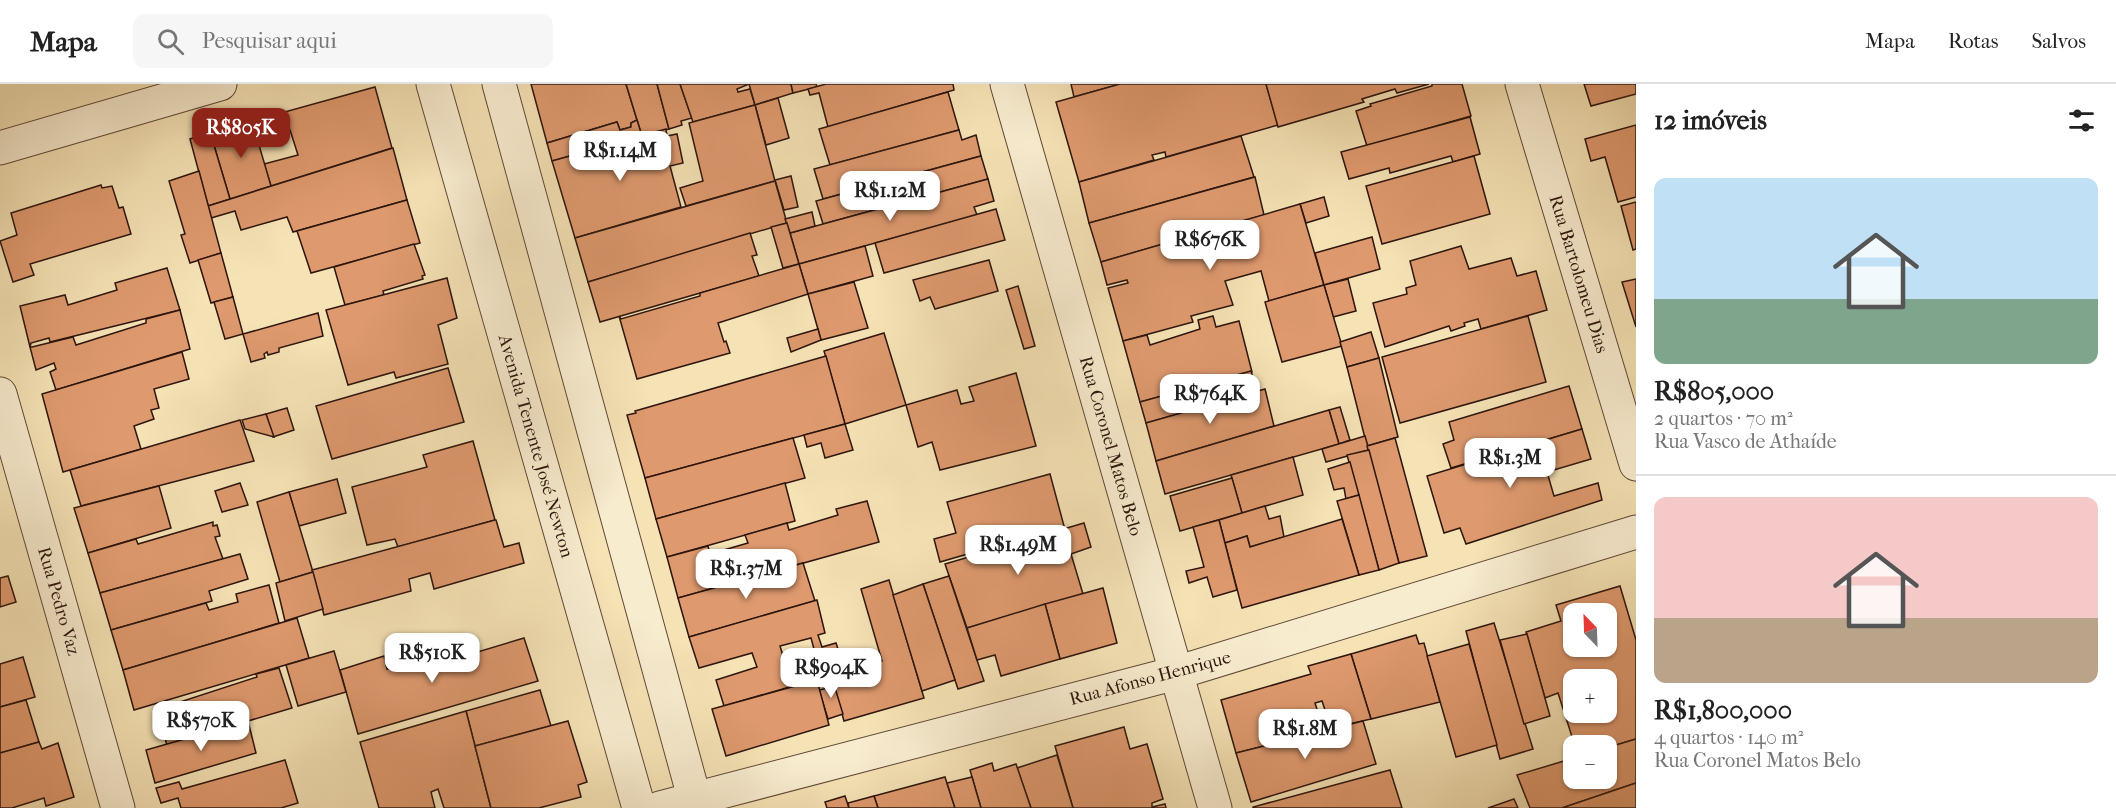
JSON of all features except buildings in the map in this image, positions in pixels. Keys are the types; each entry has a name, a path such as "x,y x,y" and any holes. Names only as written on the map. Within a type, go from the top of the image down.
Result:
{"street":[{"path":"0,148 220,84"},
{"name":"Avenida Tenente José Newton","path":"433,84 639,808"},
{"path":"499,84 695,803"},
{"name":"Rua Coronel Matos Belo","path":"1007,84 1215,808"},
{"name":"Rua Bartolomeu Dias","path":"1522,84 1636,464"},
{"name":"Rua Pedro Vaz","path":"0,394 118,808"},
{"name":"Rua Afonso Henrique","path":"660,808 695,803 1176,673 1636,532"}]}
